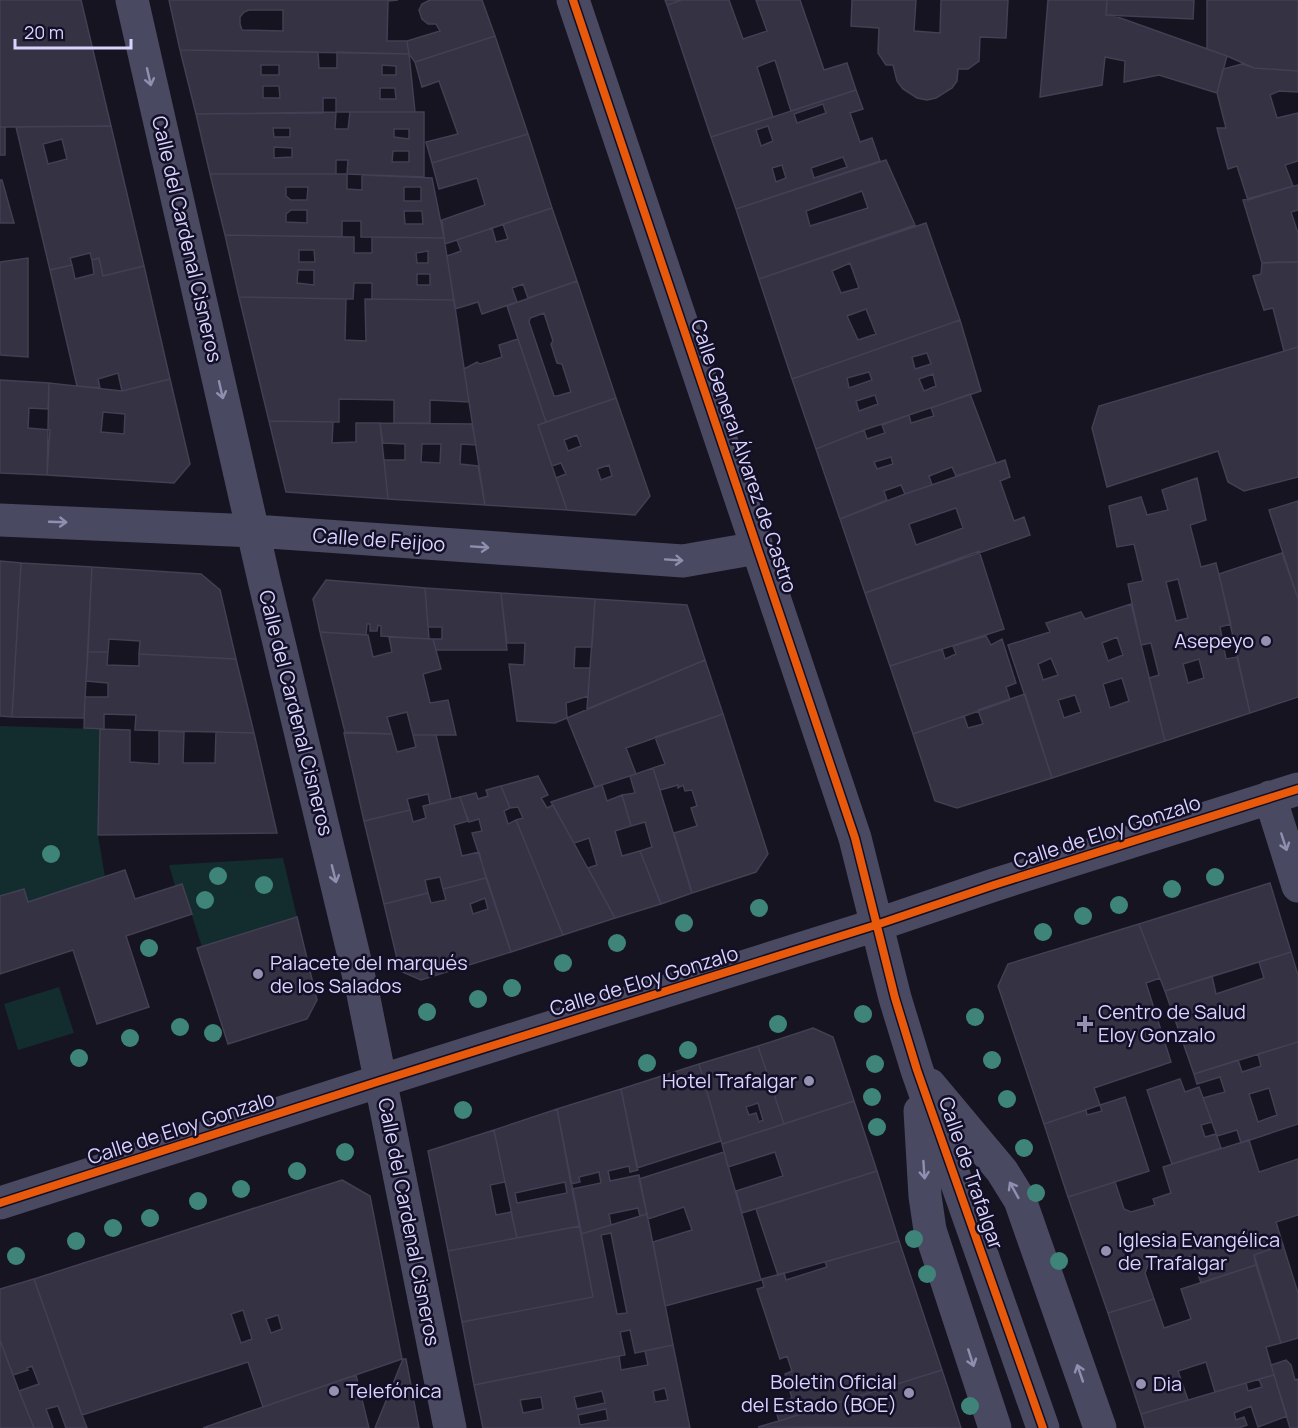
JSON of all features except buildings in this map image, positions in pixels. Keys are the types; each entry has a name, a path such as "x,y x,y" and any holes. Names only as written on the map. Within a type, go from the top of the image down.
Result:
{"street":[{"name":"Calle del Cardenal Cisneros","path":"132,0 264,580 363,994 450,1428"},
{"name":"Calle General Álvarez de Castro","path":"573,0 857,846 876,925"},
{"name":"Calle de Feijoo","path":"0,520 254,531 683,561 757,548"},
{"name":"Calle de Eloy Gonzalo","path":"0,1203 1284,793"},
{"path":"1284,793 1298,886"},
{"name":"Calle de Trafalgar","path":"876,925 917,1070 1043,1428"},
{"path":"917,1070 925,1196 930,1230 995,1428"},
{"path":"917,1070 1002,1171 1020,1200 1100,1428"}],"green space":[{"path":"0,726 100,729 98,835 105,877 28,902 24,889 0,896"},
{"path":"283,858 297,917 202,947 182,885 175,886 169,865"},
{"path":"59,987 74,1033 18,1050 4,1004"}],"cycle path":[{"path":"573,0 855,838 895,998 917,1070 1043,1428"},
{"path":"0,1203 1298,789"}],"place":[{"name":"Asepeyo","path":"1266,641"},
{"name":"Palacete del marqués de los Salados","path":"258,974"},
{"name":"Centro de Salud Eloy Gonzalo","path":"1085,1024"},
{"name":"Hotel Trafalgar","path":"809,1081"},
{"name":"Iglesia Evangélica de Trafalgar","path":"1106,1251"},
{"name":"Dia","path":"1141,1384"},
{"name":"Telefónica","path":"334,1391"},
{"name":"Boletin Oficial del Estado (BOE)","path":"909,1393"}]}
